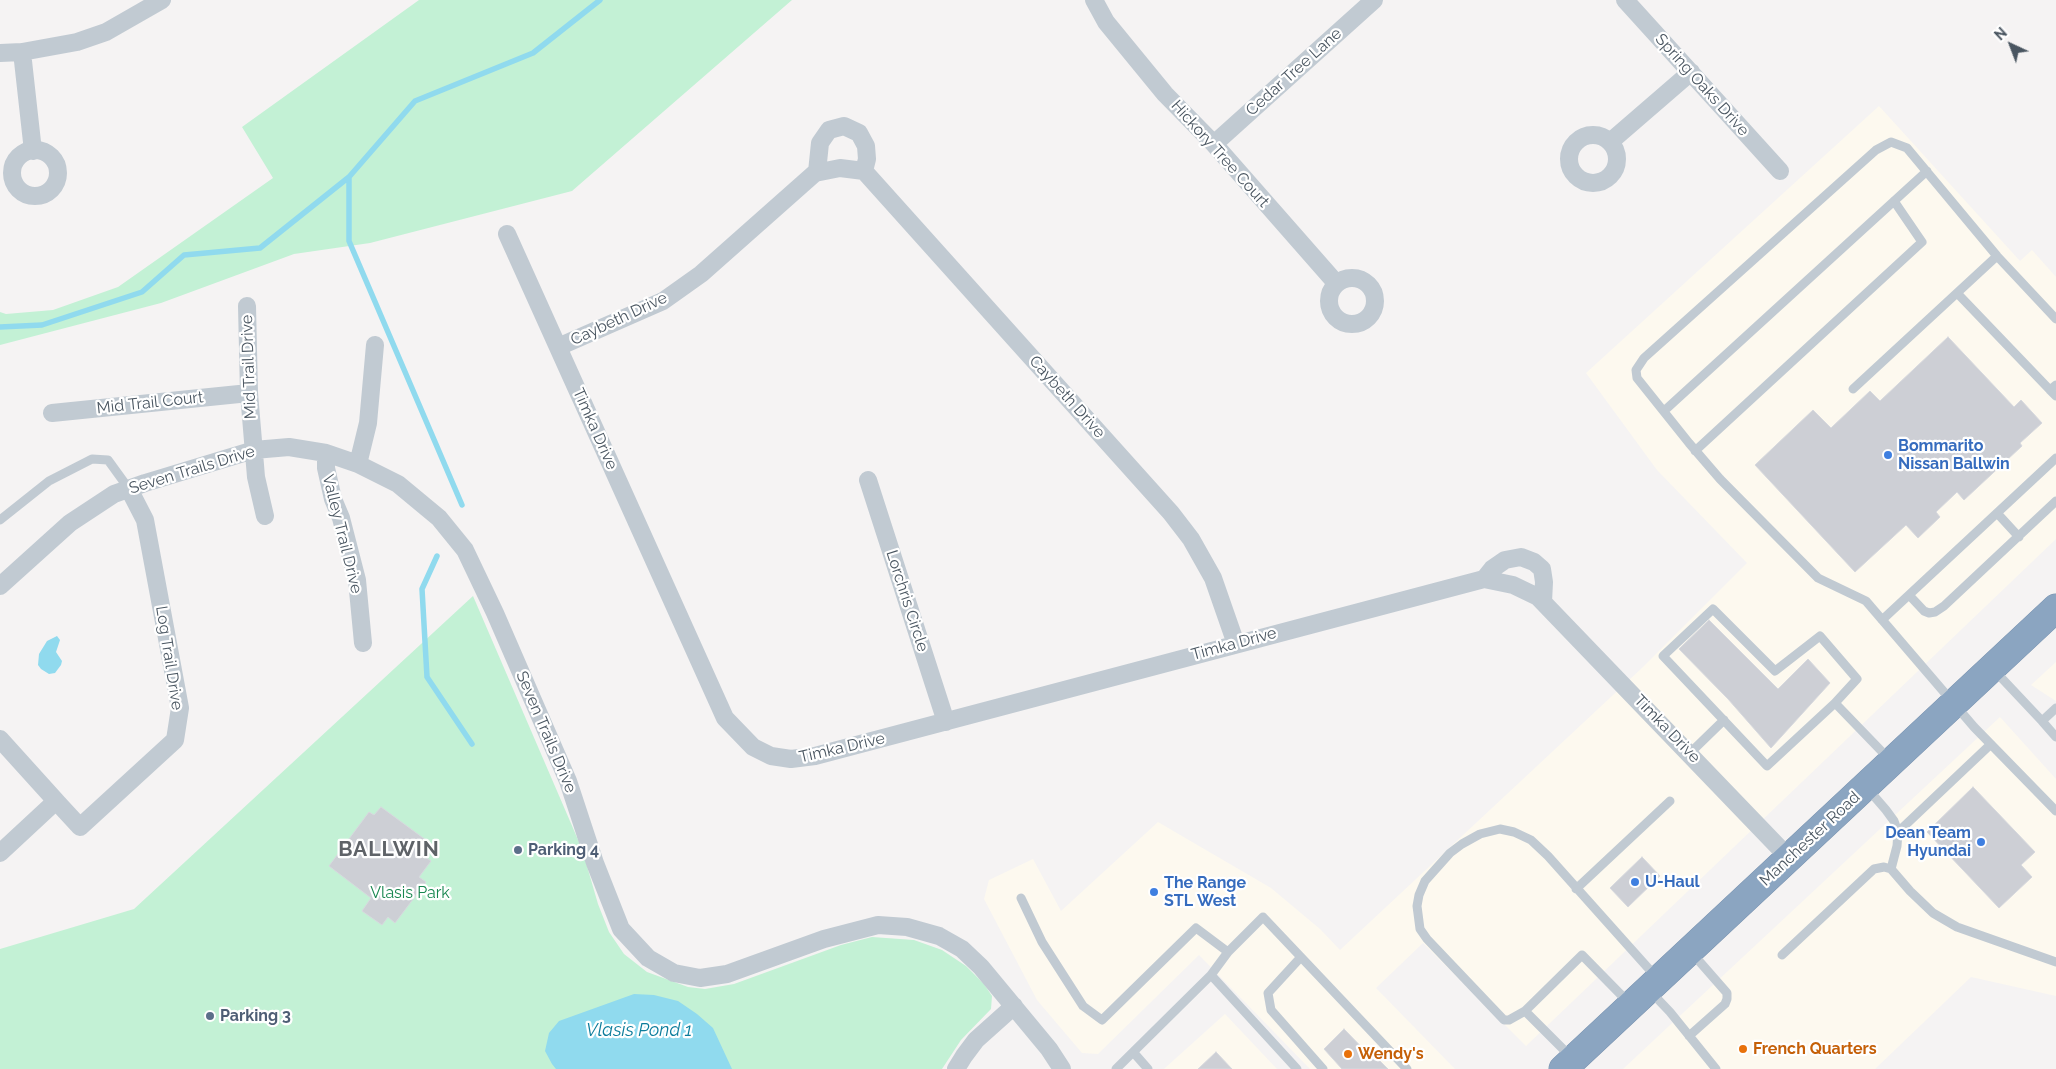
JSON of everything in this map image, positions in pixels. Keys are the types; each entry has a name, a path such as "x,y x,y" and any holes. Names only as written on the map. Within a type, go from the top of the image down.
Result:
{"highway":[{"name":"Manchester Road","path":"1568,1064 2056,608"}],"street":[{"path":"0,52 22,52 77,42 106,32 162,0"},
{"name":"Hickory Tree Court","path":"1094,0 1106,22 1165,94 1214,144 1336,283"},
{"name":"Cedar Tree Lane","path":"1214,144 1374,0"},
{"name":"Spring Oaks Drive","path":"1624,0 1780,171"},
{"path":"22,52 33,150"},
{"path":"1610,142 1691,72"},
{"path":"844,126 859,133 866,146 867,159 864,171 840,168 817,172 820,143 829,130 844,126"},
{"name":"Caybeth Drive","path":"864,171 1171,513 1190,539 1213,578 1236,644"},
{"name":"Caybeth Drive","path":"558,347 663,301 701,274 817,172"},
{"name":"Timka Drive","path":"507,234 725,718 753,747 771,756 790,759 815,756 1484,579 1513,585 1538,597 1789,858"},
{"name":"Mid Trail Drive","path":"247,306 249,393 256,477 265,516"},
{"name":"Valley Trail Drive","path":"358,464 368,424 375,345"},
{"name":"Mid Trail Court","path":"52,414 249,393"},
{"name":"Seven Trails Drive","path":"0,586 70,524 114,494 254,450 289,447 326,453 358,464 398,484 439,518 465,550 495,612 568,781 595,863 621,929 648,958 674,973 700,978 727,974 824,939 878,925 907,928 939,936 962,949 981,967 1049,1049 1062,1069"},
{"name":"Valley Trail Drive","path":"326,453 326,468 333,499 341,518 357,580 364,644"},
{"name":"Lorchris Circle","path":"868,480 946,722"},
{"name":"Log Trail Drive","path":"56,800 80,827 175,740 180,708 145,520 129,489"},
{"name":"Timka Drive","path":"1484,579 1492,569 1505,560 1521,557 1534,562 1542,569 1544,582 1543,602"},
{"path":"0,739 56,800 0,853"},
{"path":"956,1069 976,1040 1014,1006"}],"lane":[{"path":"2056,319 1997,256 1907,148 1891,142 1876,150 1644,358 1636,370 1638,378 1695,451 1720,479 1818,578 1866,601 1990,744 2056,811"},
{"path":"1664,411 1927,171"},
{"path":"1695,451 1922,242 1894,201"},
{"path":"1853,389 1997,256"},
{"path":"1957,293 2054,390"},
{"path":"1882,620 2056,458"},
{"path":"0,520 49,482 92,459 108,460 129,489"},
{"path":"1909,595 1924,611 1929,613 1935,612 1944,606 2056,501"},
{"path":"1997,513 2019,537"},
{"path":"1713,609 1775,671 1820,636 1857,679 1835,703 1767,766 1663,656 1713,609"},
{"path":"1992,668 2056,736"},
{"path":"1835,703 1892,762"},
{"path":"2042,721 2056,708"},
{"path":"1690,753 1724,720"},
{"path":"1898,832 1990,744"},
{"path":"1865,786 1894,821 1898,832 1897,846 1891,869"},
{"path":"1576,889 1670,801"},
{"path":"1646,991 1582,955 1525,1011 1509,1020 1504,1020 1426,939 1420,929 1417,906 1425,881 1438,864 1462,844 1480,834 1500,829 1514,832 1531,840 1548,856 1576,889 1646,991 1689,1036 1716,1069"},
{"path":"1782,955 1874,869 1884,867 1891,869 1933,913 1957,927 2056,962"},
{"path":"1021,898 1042,942 1082,1006 1102,1020 1196,928 1228,952"},
{"path":"1116,1069 1211,975 1228,952 1263,917 1407,1069"},
{"path":"1689,1036 1725,1004 1727,999 1727,993 1690,950"},
{"path":"1301,957 1268,993 1271,1010 1323,1069"},
{"path":"1211,975 1297,1069"},
{"path":"1525,1011 1568,1064"},
{"path":"1134,1053 1148,1069"}],"shaded area":[{"path":"1879,106 2020,261 2032,250 2056,277 2056,539 1526,1046 1423,943 1376,988 1455,1069 1310,1069 1199,955 1098,1054 1082,1053 1037,1000 984,899 989,880 1033,859 1061,911 1158,822 1271,888 1320,929 1340,950 1643,667 1747,563 1657,470 1586,373"},
{"path":"2056,662 2056,701 2031,685"},
{"path":"2000,717 2056,779 2056,996 1971,977 1875,1069 1623,1069"},
{"path":"1225,1014 1277,1069 1164,1069 1165,1068"}],"green space":[{"path":"419,0 792,0 572,191 370,243 294,254 161,303 0,345 0,312 6,314 53,310 118,287 273,178 242,127"},
{"name":"Vlasis Park","path":"473,596 582,849 598,904 609,932 624,954 647,972 688,987 705,989 734,984 841,945 872,937 914,940 942,950 966,966 984,984 992,996 991,1009 961,1040 942,1069 0,1069 0,949 134,909"}],"water":[{"path":"57,636 60,640 56,652 62,661 55,673 49,674 38,665 39,654 47,641"},
{"name":"Vlasis Pond 1","path":"634,994 654,995 678,1001 697,1014 713,1028 732,1069 556,1069 545,1051 549,1033 559,1021"}],"building":[{"name":"Bommarito Nissan Ballwin","path":"1948,337 2014,407 2021,400 2042,423 2020,443 2022,446 1964,500 1957,492 1936,512 1940,517 1918,538 1906,525 1855,572 1755,465 1813,410 1831,428 1870,391 1880,401"},
{"path":"1709,620 1778,689 1808,659 1830,683 1771,748 1728,699 1679,649"},
{"name":"Dean Team Hyundai","path":"1973,787 2035,852 2021,865 2032,877 1999,908 1927,832"},
{"path":"381,807 434,846 425,857 431,861 419,877 426,882 395,923 388,917 382,925 362,911 371,898 329,866 369,812 374,815"},
{"name":"U-Haul","path":"1642,857 1660,876 1628,907 1610,888"},
{"name":"Wendy's","path":"1344,1029 1375,1061 1378,1059 1388,1069 1342,1069 1324,1049"},
{"path":"1216,1052 1232,1069 1198,1069"}],"waterway":[{"path":"462,505 349,241 349,177 415,101 533,53 600,0"},
{"path":"0,327 42,325 142,292 184,255 260,248 349,177"},
{"path":"437,556 422,589 427,677 472,744"}],"place":[{"name":"Bommarito Nissan Ballwin","path":"1888,455"},
{"name":"Dean Team Hyundai","path":"1981,842"},
{"name":"Parking 4","path":"518,850"},
{"name":"U-Haul","path":"1635,882"},
{"name":"The Range STL West","path":"1154,892"},
{"name":"Parking 3","path":"210,1016"},
{"name":"French Quarters","path":"1743,1049"},
{"name":"Wendy's","path":"1348,1054"}],"district":[{"name":"BALLWIN","path":"389,850"}]}
